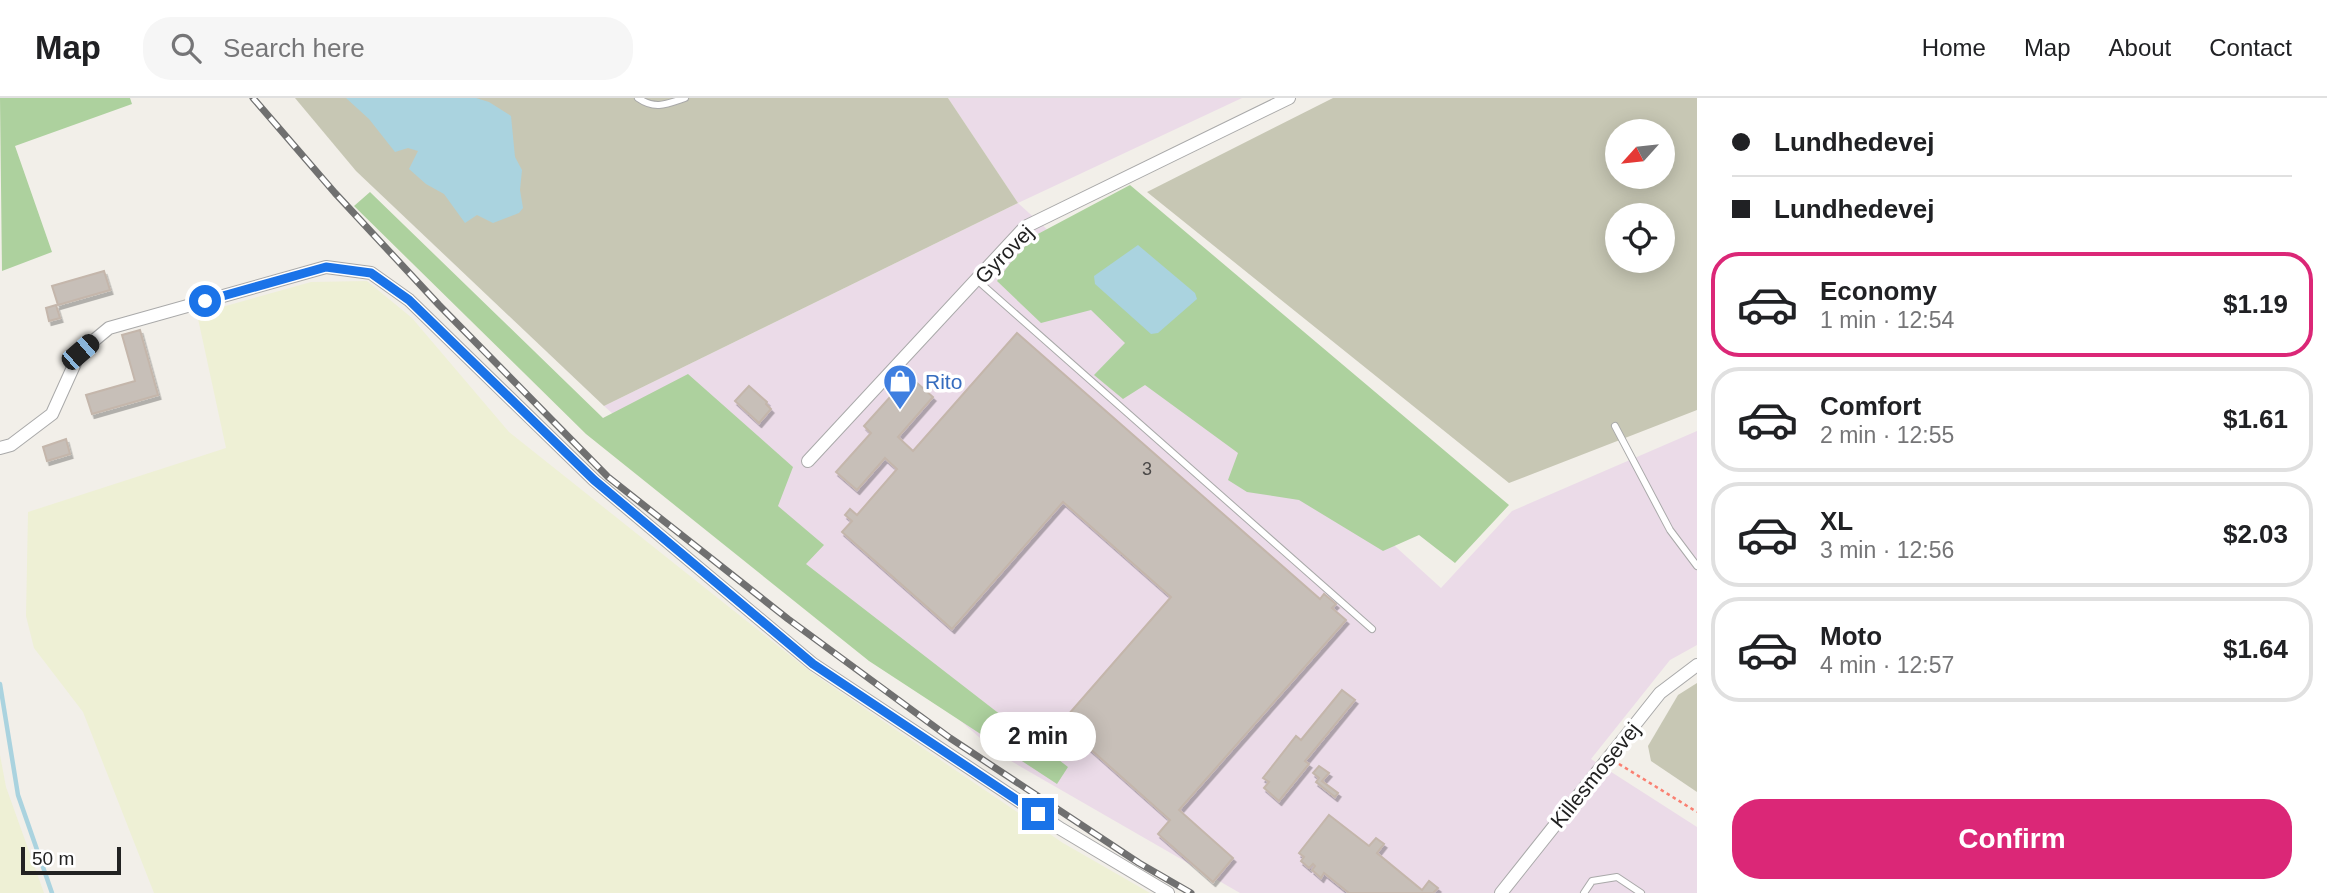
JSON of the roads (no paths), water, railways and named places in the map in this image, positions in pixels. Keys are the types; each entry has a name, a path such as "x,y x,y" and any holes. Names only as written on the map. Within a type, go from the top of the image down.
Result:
{"street":[{"name":"Gyrovej","path":"808,461 1025,227 1289,98"},
{"path":"0,448 11,444 52,414 80,352 109,328 326,267 371,273 409,300 594,480 813,664 1061,829 1168,893"},
{"name":"Killesmosevej","path":"1501,893 1660,694 1697,665"}],"lane":[{"path":"638,98 646,104 659,107 685,98"},
{"path":"977,280 1372,629"},
{"path":"1615,426 1670,530 1697,566"},
{"path":"1584,893 1592,881 1617,877 1641,893"}],"water":[{"path":"346,98 476,98 489,102 511,116 515,157 522,170 520,190 523,208 519,213 493,223 477,215 465,223 444,194 426,184 409,169 418,151 408,148 395,152 369,119"},
{"path":"1138,245 1195,293 1197,299 1158,333 1151,334 1095,284 1094,276"}],"waterway":[{"path":"0,684 18,795 52,893"}],"railway":[{"path":"253,98 335,193 439,305 608,477 788,619 950,738 1139,863 1191,893"}],"place":[{"name":"Rito","path":"900,411"}]}
